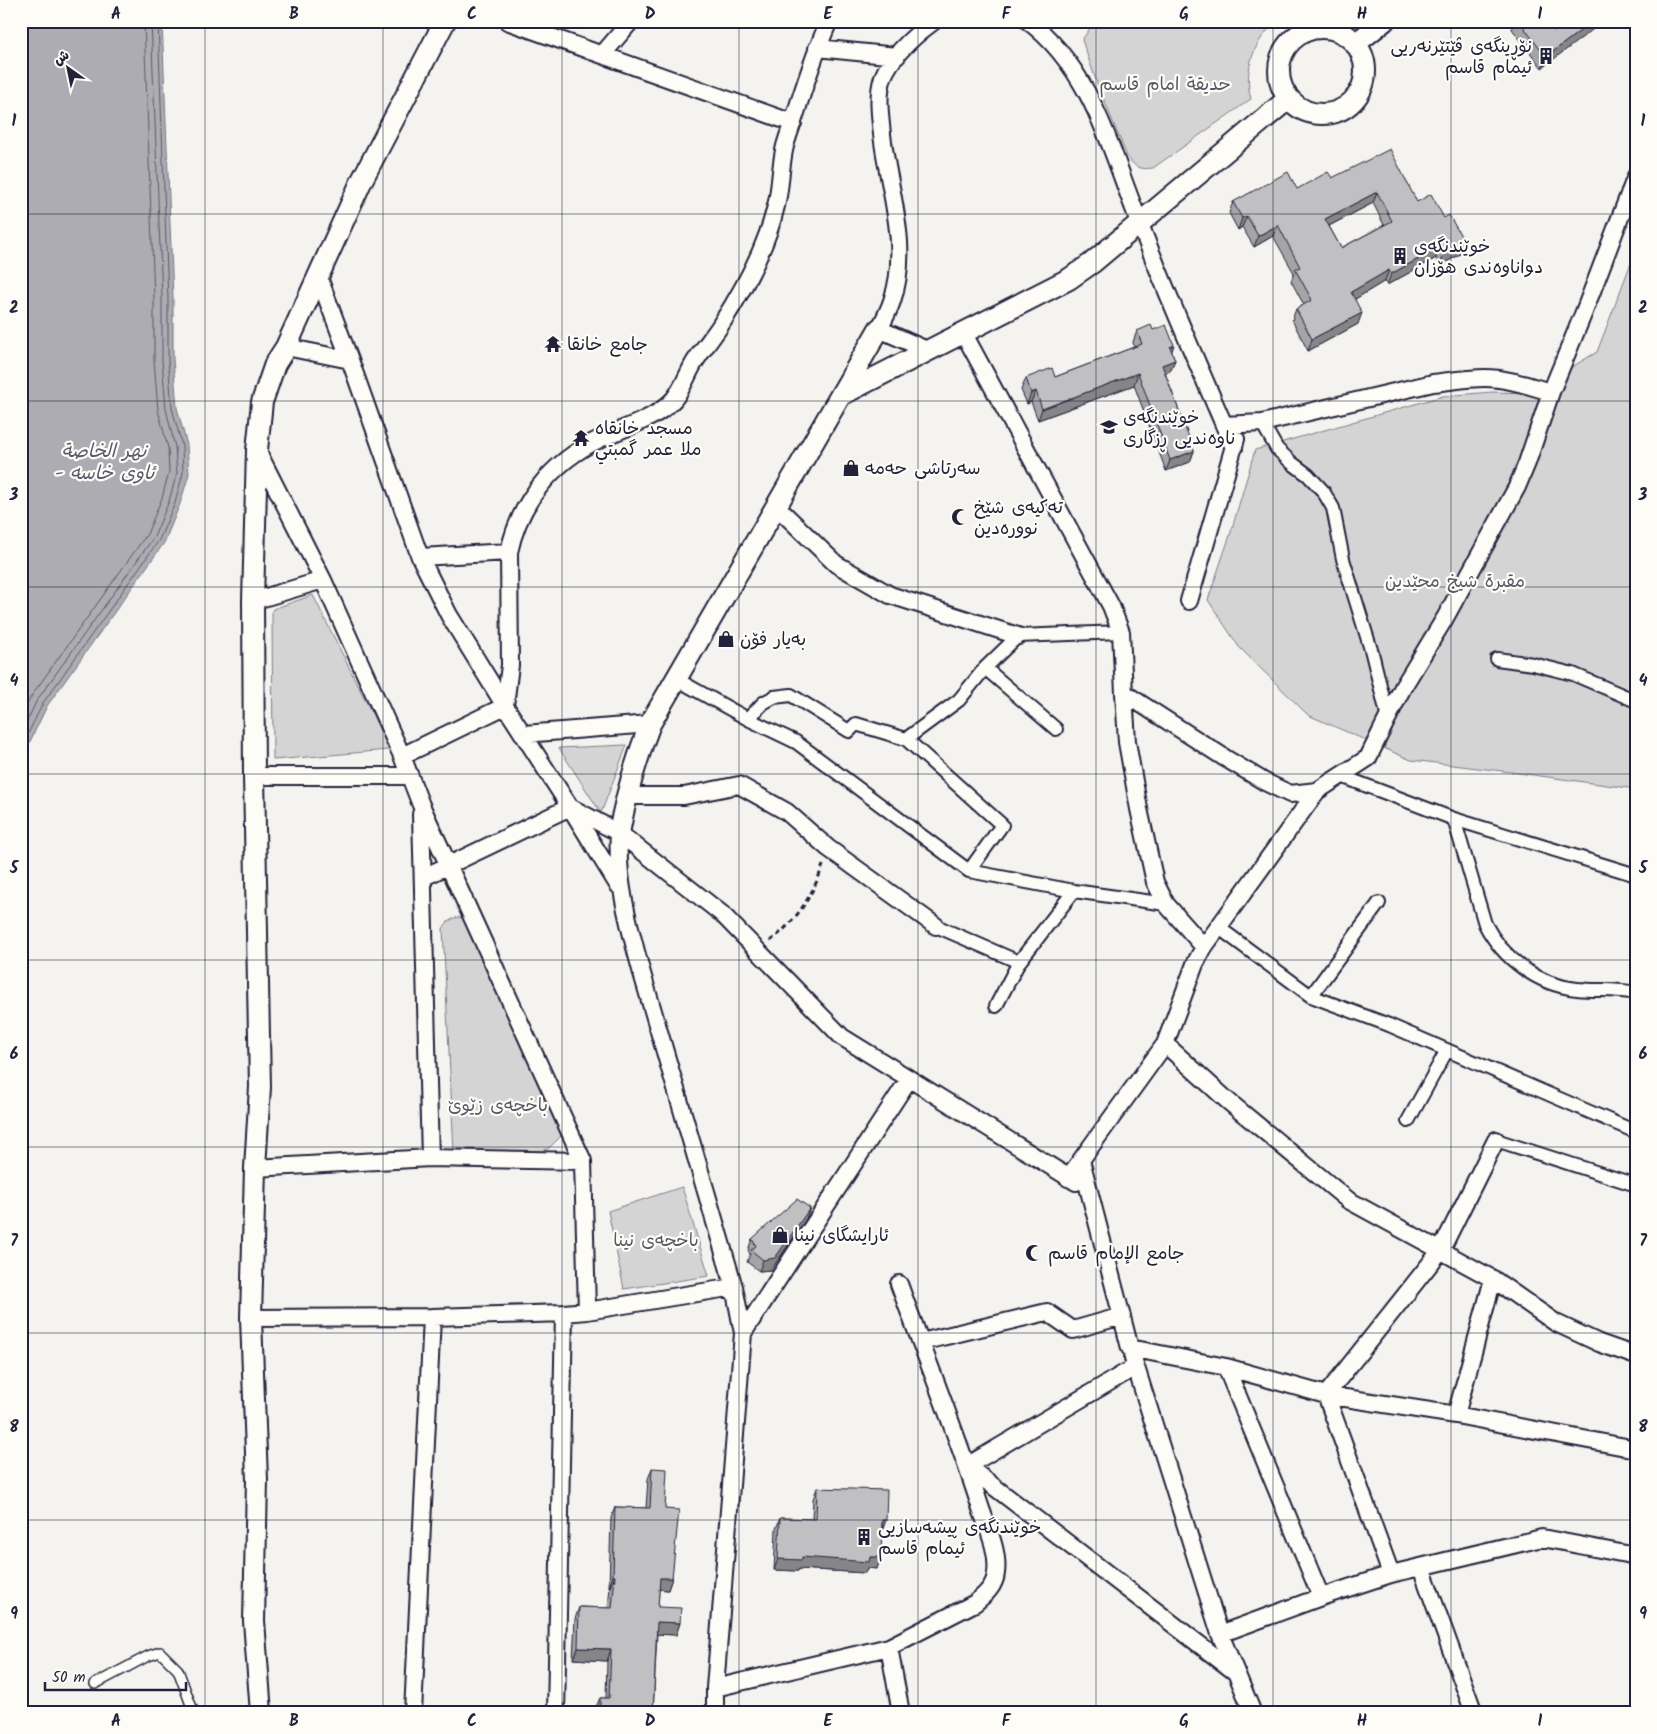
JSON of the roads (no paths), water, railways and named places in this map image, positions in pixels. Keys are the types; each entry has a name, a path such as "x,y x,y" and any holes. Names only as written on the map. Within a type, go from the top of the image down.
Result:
{"street":[{"path":"260,1713 254,1621 257,1480 251,1318 254,1168 260,1087 254,776 253,601 257,450 262,402 275,364 286,347 362,180 445,21"},
{"path":"507,21 793,123"},
{"path":"602,55 631,21"},
{"path":"505,706 510,666 509,552 522,511 548,475 562,462 584,446 656,414 673,400 679,392 694,363 744,286 764,243 777,206 785,147 817,48 829,21"},
{"path":"715,1713 715,1688 743,1333 734,1287 641,970 622,891 618,856 619,833 626,796 638,755 650,724 880,329 892,301 898,274 899,258 896,214 884,152 879,101 880,88 884,76 897,56 923,29 934,21"},
{"path":"1028,21 1059,51 1082,83 1091,100 1110,142 1140,224 1232,425 1234,448 1189,601"},
{"path":"1355,44 1379,23"},
{"path":"1324,28 1338,31 1350,38 1363,56 1365,71 1360,92 1351,104 1339,111 1318,114 1305,111 1288,99 1281,87 1279,66 1286,47 1296,37 1309,30 1324,28"},
{"path":"817,48 897,56"},
{"path":"841,395 964,334 1069,279 1092,264 1288,99"},
{"path":"1124,693 1225,758 1265,782 1290,794 1317,790 1368,758 1403,687 1445,618 1517,487 1528,463 1551,392 1636,176"},
{"path":"318,275 420,557 449,615 622,891"},
{"path":"880,329 929,351"},
{"path":"964,334 1111,606 1121,632 1127,742 1139,809 1156,882 1166,904 1204,947"},
{"path":"286,347 350,360"},
{"path":"1232,425 1262,423 1433,383 1456,380 1485,378 1507,380 1551,392"},
{"path":"1262,423 1277,449 1308,475 1323,491 1333,508 1343,559 1372,653 1388,718"},
{"path":"257,450 323,580 402,756 421,805 583,1161 587,1311"},
{"path":"777,507 836,564 890,595 1018,636 1121,632"},
{"path":"420,557 509,552"},
{"path":"253,601 323,580"},
{"path":"906,739 959,700 985,668 1018,636"},
{"path":"1497,659 1533,664 1573,674 1636,701"},
{"path":"985,668 1056,729"},
{"path":"676,678 748,719 796,742 969,871 1074,891 1166,904"},
{"path":"748,719 763,703 774,697 791,695 850,731 856,724 906,739 1002,825 969,871"},
{"path":"402,756 505,706"},
{"path":"524,734 650,724"},
{"path":"254,776 410,776"},
{"path":"1341,776 1454,819 1636,876"},
{"path":"626,796 684,796 739,785 787,812 828,848 936,926 1020,962"},
{"path":"1068,1178 1165,1044 1195,964 1204,947 1317,790"},
{"path":"421,805 430,1158"},
{"path":"570,807 619,833 722,914 842,1037 1089,1190"},
{"path":"424,877 570,807"},
{"path":"1454,819 1486,924 1493,939 1507,955 1522,967 1543,979 1562,986 1578,989 1612,989 1636,993"},
{"path":"996,1006 1020,962 1074,891"},
{"path":"1311,996 1379,904"},
{"path":"1218,927 1311,996 1389,1025 1636,1132"},
{"path":"1165,1044 1228,1101 1348,1200 1493,1279 1556,1323 1599,1343 1636,1356"},
{"path":"1408,1121 1447,1050"},
{"path":"743,1333 909,1079"},
{"path":"1326,1395 1441,1250 1496,1140 1636,1185"},
{"path":"254,1168 430,1158 583,1161"},
{"path":"1081,1160 1135,1368 1220,1634 1252,1713"},
{"path":"1456,1415 1493,1279"},
{"path":"715,1688 889,1648 975,1603 993,1584 996,1574 993,1547 967,1466 900,1284"},
{"path":"251,1318 432,1318 564,1313 587,1311 734,1287"},
{"path":"920,1342 1047,1312 1073,1330 1122,1316"},
{"path":"556,1713 564,1313"},
{"path":"412,1713 432,1318"},
{"path":"1130,1348 1226,1367 1326,1395 1456,1415 1636,1449"},
{"path":"1226,1367 1321,1597"},
{"path":"967,1466 1135,1368"},
{"path":"1326,1395 1391,1574"},
{"path":"967,1466 1234,1671"},
{"path":"1220,1634 1391,1574 1542,1538 1636,1556"},
{"path":"1421,1567 1474,1713"},
{"path":"889,1648 901,1713"}],"lane":[{"path":"95,1684 148,1656 160,1652 178,1670 194,1713"}],"water":[{"name":"نهر الخاصة - ئاوی خاسە","path":"21,21 162,21 173,299 173,359 177,408 187,445 189,474 180,504 164,543 47,706 25,752 21,776"}],"place":[{"name":"نۆڕینگەی ڤێتێرنەریی ئیمام قاسم","path":"1546,56"},
{"name":"خوێندنگەی دواناوەندی هۆزان","path":"1400,256"},
{"name":"جامع خانقا","path":"553,344"},
{"name":"خوێندنگەی ناوەندیی ڕزگاری","path":"1109,427"},
{"name":"مسجد خانقاه ملا عمر گمبتي","path":"581,438"},
{"name":"سەرتاشی حەمە","path":"851,468"},
{"name":"تەکیەی شێخ نوورەدین","path":"960,517"},
{"name":"بەیار فۆن","path":"726,639"},
{"name":"ئارایشگای نینا","path":"780,1235"},
{"name":"جامع الإمام قاسم","path":"1034,1253"},
{"name":"خوێندنگەی پیشەسازیی ئیمام قاسم","path":"864,1537"}],"park label":[{"name":"حديقة امام قاسم","path":"1165,84"},
{"name":"مقبرة شيخ محێدین","path":"1455,581"},
{"name":"باخچەی زێوێ","path":"498,1105"},
{"name":"باخچەی نینا","path":"656,1240"}]}
